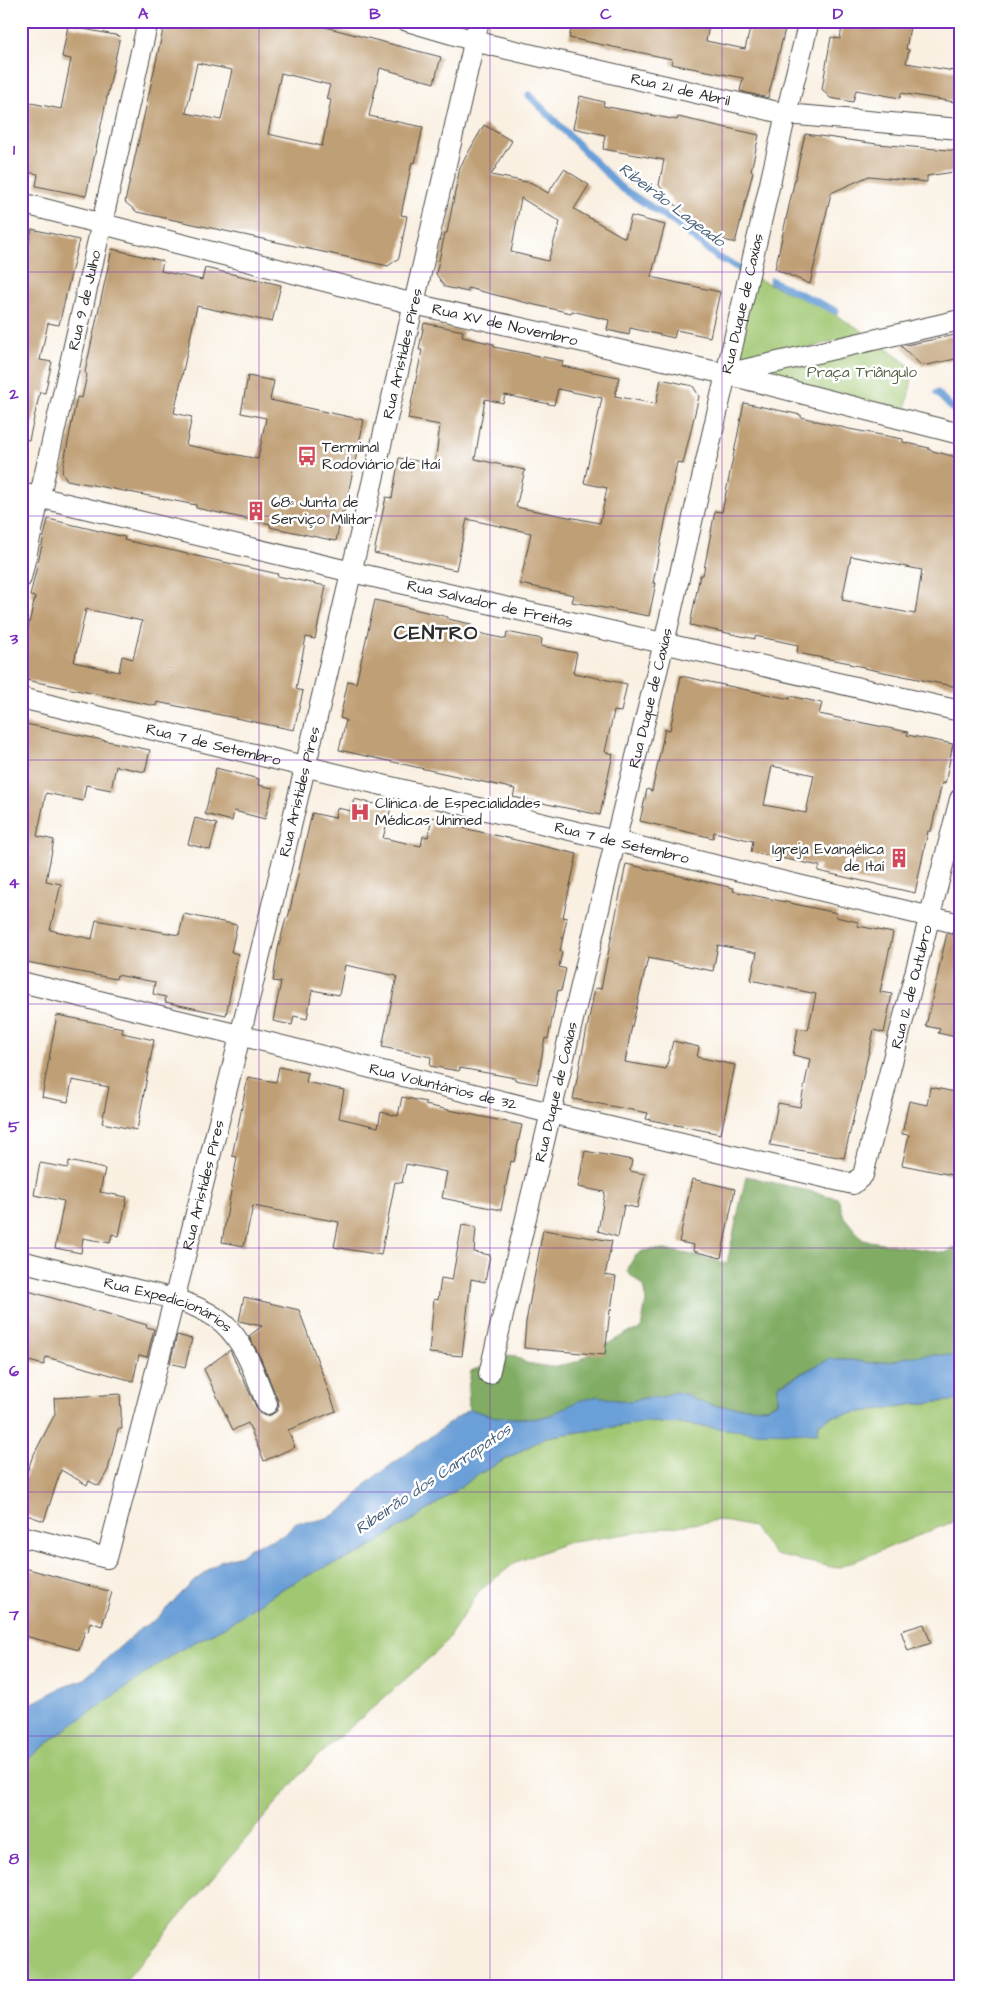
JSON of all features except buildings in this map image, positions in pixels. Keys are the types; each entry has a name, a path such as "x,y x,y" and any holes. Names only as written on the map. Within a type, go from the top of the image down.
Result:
{"street":[{"name":"Rua 9 de Julho","path":"21,578 41,498 148,21"},
{"name":"Rua 21 de Abril","path":"407,21 477,32 786,114 960,129"},
{"name":"Rua Duque de Caxias","path":"489,1374 664,643 786,114 810,21"},
{"name":"Rua Aristides Pires","path":"21,1536 107,1558 176,1300 239,1034 306,766 477,32"},
{"name":"Rua XV de Novembro","path":"21,203 414,304 726,374 960,434"},
{"path":"726,374 960,320"},
{"name":"Rua Salvador de Freitas","path":"21,493 352,572 960,711"},
{"name":"Rua 7 de Setembro","path":"21,698 960,924"},
{"name":"Rua 12 de Outubro","path":"863,1175 960,799"},
{"name":"Rua Voluntários de 32","path":"21,982 239,1034 550,1113 844,1183 853,1184 863,1175"},
{"name":"Rua Expedicionários","path":"21,1261 176,1300 206,1311 225,1325 240,1344 252,1366 267,1404"}],"green space":[{"path":"751,276 824,308 864,332 728,372"},
{"name":"Praça Triângulo","path":"869,336 914,369 904,417 734,375"},
{"path":"746,1176 838,1198 844,1217 863,1240 945,1253 960,1244 960,1359 949,1355 906,1357 890,1362 869,1363 846,1359 829,1359 778,1385 778,1402 766,1408 715,1406 695,1400 688,1395 674,1392 662,1397 626,1402 597,1396 551,1415 533,1419 496,1417 469,1409 468,1389 471,1371 509,1355 516,1356 526,1363 551,1367 576,1362 627,1333 641,1329 646,1301 643,1286 627,1272 633,1260 640,1252 651,1250 673,1251 727,1263"},
{"path":"960,1400 960,1519 837,1568 775,1555 753,1527 719,1520 566,1543 516,1562 479,1591 443,1646 312,1761 120,1987 21,1987 21,1765 55,1737 176,1652 224,1627 280,1590 321,1569 363,1552 477,1475 546,1437 646,1422 818,1432 819,1423 833,1416 916,1404"}],"water":[{"name":"Ribeirão dos Carrapatos","path":"949,1355 960,1359 960,1400 916,1404 833,1416 819,1423 818,1433 751,1432 684,1424 646,1422 546,1437 477,1475 363,1552 321,1569 280,1590 224,1627 176,1652 55,1737 21,1765 21,1709 59,1689 84,1679 141,1628 155,1620 192,1583 220,1561 241,1555 248,1548 282,1536 296,1522 328,1518 342,1510 373,1478 469,1409 496,1417 533,1419 551,1415 578,1401 598,1396 626,1402 662,1397 674,1392 689,1395 695,1400 715,1406 766,1408 778,1402 778,1386 829,1359 846,1359 869,1363 890,1362 906,1357"}],"waterway":[{"name":"Ribeirão Lageado","path":"529,95 620,187 674,222 717,257 739,268"},
{"name":"Ribeirão Lageado","path":"772,281 836,311"},
{"name":"Ribeirão Lageado","path":"937,393 954,410 960,413"}],"place":[{"name":"Terminal Rodoviário de Itaí","path":"307,456"},
{"name":"68ª Junta de Serviço Militar","path":"256,511"},
{"name":"Clínica de Especialidades Médicas Unimed","path":"360,812"},
{"name":"Igreja Evangélica de Itaí","path":"899,858"}],"district":[{"name":"CENTRO","path":"436,633"}]}
